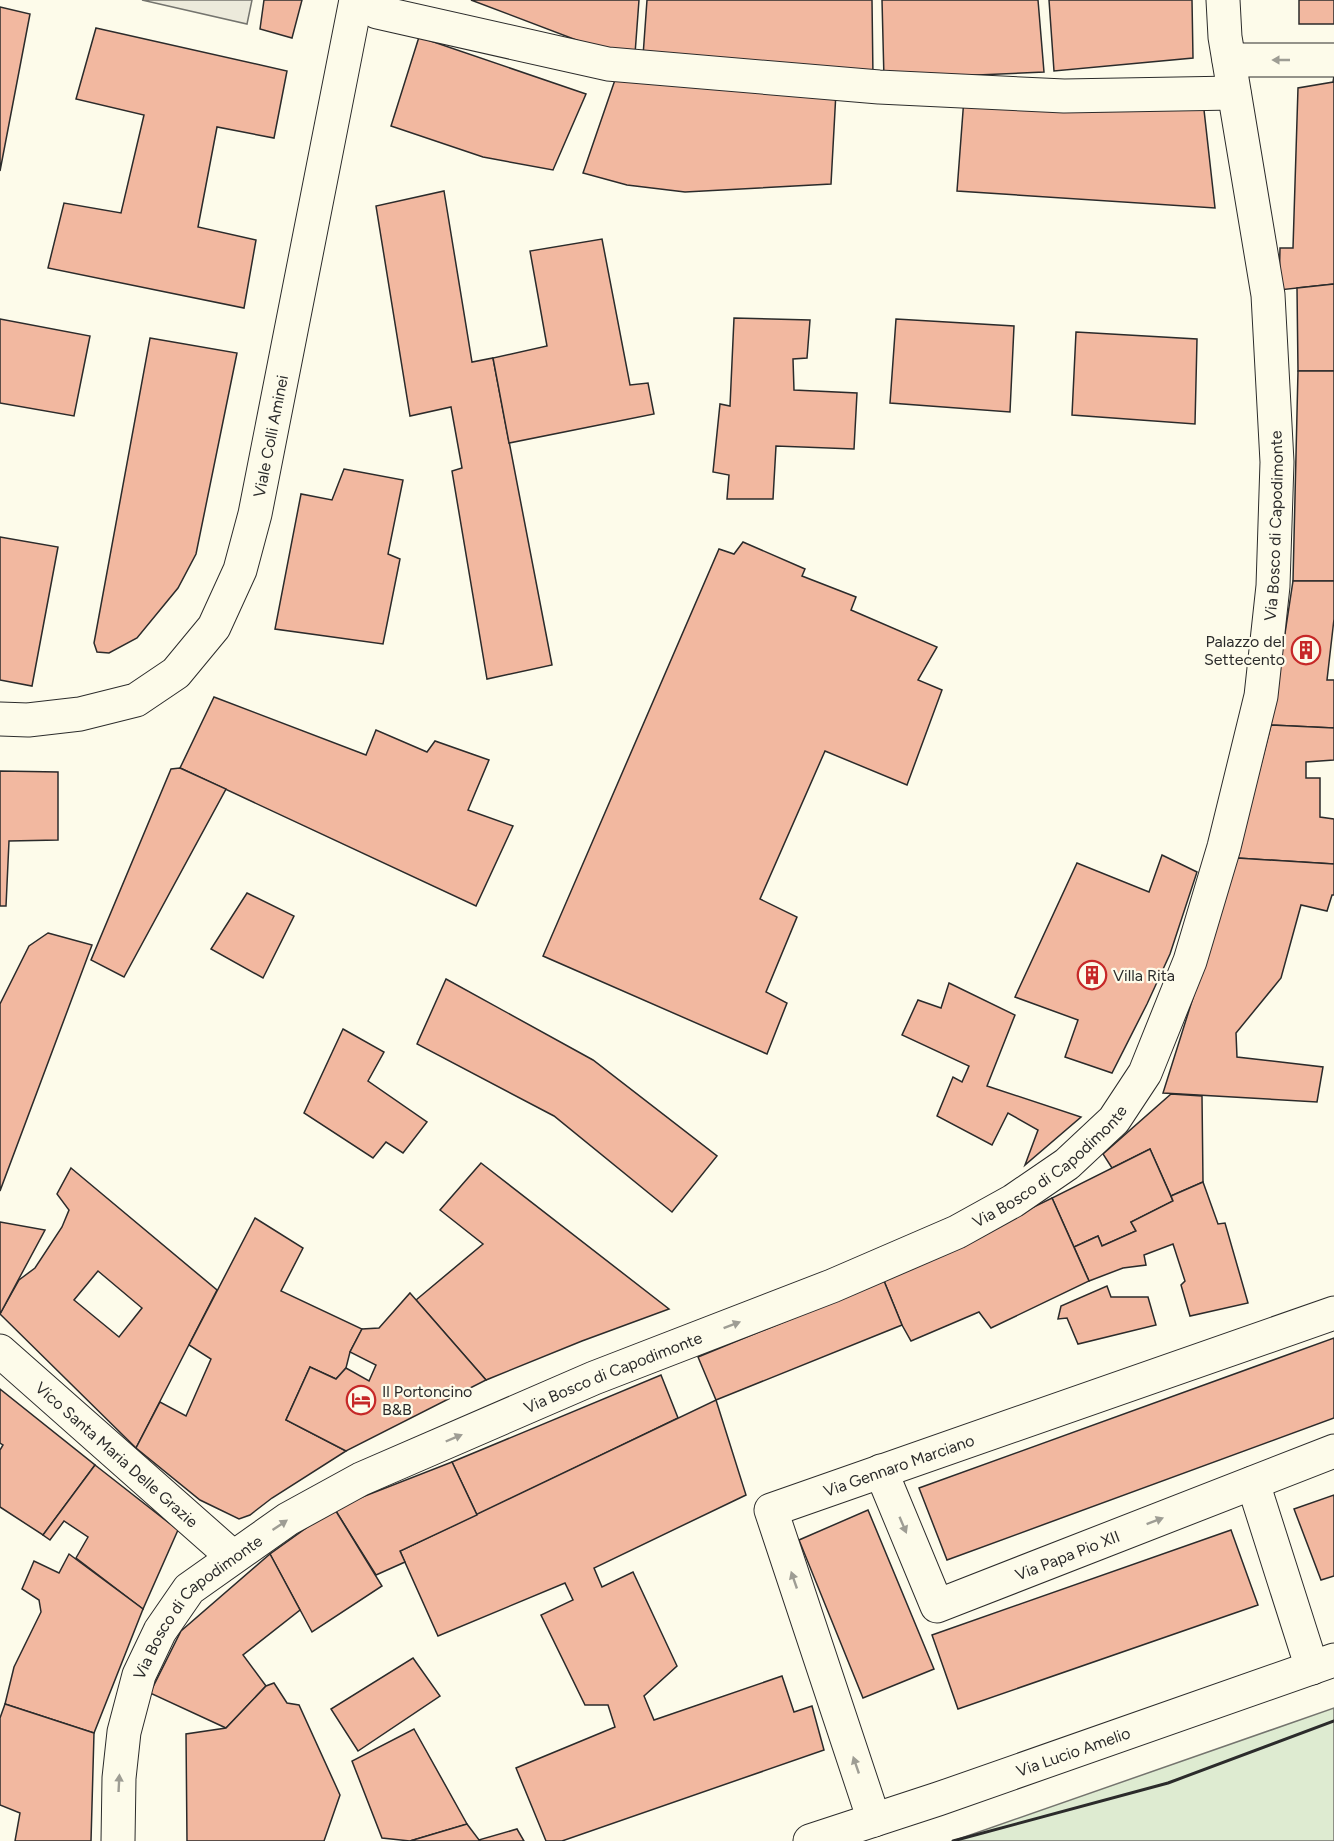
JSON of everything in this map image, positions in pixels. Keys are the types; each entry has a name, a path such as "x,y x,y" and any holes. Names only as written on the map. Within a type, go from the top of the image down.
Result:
{"street":[{"name":"Via Bosco di Capodimonte","path":"118,1841 119,1778 124,1732 139,1675 160,1631 189,1589 288,1519 361,1479 594,1378 832,1286 957,1232 1013,1201 1067,1164 1114,1120 1145,1072 1190,961 1224,847 1262,685 1273,586 1277,462 1268,295 1234,93 1223,0"},
{"path":"367,6 608,64 879,87 1064,96 1234,93"},
{"name":"Viale Colli Aminei","path":"0,719 28,720 80,714 136,700 176,673 214,627 240,570 255,514 367,6"},
{"path":"1229,60 1334,60"},
{"name":"Via Gennaro Marciano","path":"874,1820 771,1510 1334,1313"},
{"name":"Vico Santa Maria Delle Grazie","path":"0,1351 233,1557"},
{"name":"Via Papa Pio XII","path":"881,1471 937,1606 1334,1451"},
{"path":"1253,1483 1323,1664"},
{"name":"Via Lucio Amelio","path":"810,1841 1323,1664"}],"green space":[{"path":"1334,1708 1334,1841 953,1841"}],"shaded area":[{"path":"142,0 252,0 247,24"}],"building":[{"path":"264,0 302,0 292,38 260,29"},
{"path":"471,0 639,0 635,54 600,49"},
{"path":"647,0 872,0 873,78 643,56"},
{"path":"882,0 1038,0 1044,72 884,79"},
{"path":"1049,0 1192,0 1193,58 1054,71"},
{"path":"1299,0 1334,0 1334,24 1299,24"},
{"path":"0,7 30,14 0,171"},
{"path":"96,28 287,71 274,138 217,127 198,227 256,240 244,308 48,268 64,203 121,213 144,115 76,99"},
{"path":"419,37 586,94 553,170 483,157 391,126"},
{"path":"617,74 836,92 831,184 685,192 627,185 583,173"},
{"path":"1334,76 1334,284 1279,290 1280,248 1293,248 1298,88 1333,82"},
{"path":"964,98 1204,110 1215,208 957,191"},
{"path":"444,191 472,362 493,358 552,665 487,679 452,471 462,468 451,407 410,416 376,206"},
{"path":"602,239 630,385 648,383 654,414 509,443 493,358 547,346 530,251"},
{"path":"1334,284 1334,371 1298,371 1297,288"},
{"path":"734,318 810,320 807,358 793,359 794,390 857,393 854,449 776,446 773,499 727,499 729,475 713,472 720,404 730,406"},
{"path":"0,319 90,336 74,416 0,403"},
{"path":"896,319 1014,326 1010,412 890,403"},
{"path":"1076,332 1197,339 1195,424 1072,415"},
{"path":"150,338 237,353 196,554 178,588 137,638 109,653 97,652 94,643"},
{"path":"1298,371 1334,371 1334,581 1293,581"},
{"path":"344,469 403,480 388,554 400,559 383,644 275,629 301,494 332,500"},
{"path":"0,537 58,547 32,686 0,680"},
{"path":"743,542 805,569 802,576 856,597 851,610 937,647 918,680 942,690 907,785 825,751 760,899 797,917 766,992 787,1003 767,1054 543,956 719,549 734,554"},
{"name":"Palazzo del Settecento","path":"1293,581 1334,581 1334,619 1327,680 1334,680 1334,728 1271,725"},
{"path":"214,697 366,755 376,730 427,752 435,741 489,760 468,810 513,826 476,906 180,768"},
{"path":"1271,725 1334,728 1334,760 1306,762 1306,778 1320,778 1320,817 1334,819 1334,864 1237,858"},
{"path":"180,768 226,789 124,977 91,960 171,769"},
{"path":"0,771 58,772 58,840 9,841 6,906 0,906"},
{"name":"Villa Rita","path":"1162,855 1197,872 1170,954 1147,1004 1112,1073 1065,1057 1078,1020 1015,997 1077,863 1149,892"},
{"path":"1237,858 1334,864 1334,895 1332,895 1327,911 1301,905 1281,978 1236,1033 1237,1057 1323,1067 1317,1102 1163,1093"},
{"path":"247,893 294,916 263,978 211,949"},
{"path":"48,933 92,945 0,1191 0,1004 29,946"},
{"path":"446,979 593,1060 717,1156 672,1212 554,1116 417,1044"},
{"path":"949,983 1015,1015 987,1086 1081,1117 1025,1165 1038,1130 1008,1113 992,1145 937,1116 953,1077 962,1082 969,1066 902,1035 918,1000 941,1008"},
{"path":"343,1029 384,1052 368,1081 427,1122 403,1153 386,1142 373,1158 304,1113"},
{"path":"1171,1094 1202,1096 1203,1182 1171,1196 1150,1149 1112,1168 1103,1154"},
{"path":"1150,1149 1173,1201 1131,1222 1136,1231 1102,1246 1098,1236 1074,1247 1052,1198"},
{"path":"481,1163 669,1309 486,1380 416,1300 483,1244 440,1210"},
{"path":"71,1168 217,1290 136,1448 0,1314 19,1280 35,1268 62,1227 69,1210 57,1194","holes":["98,1271 142,1308 119,1337 74,1300"]},
{"path":"1203,1182 1218,1224 1225,1223 1248,1303 1190,1316 1181,1285 1185,1281 1173,1244 1144,1255 1146,1265 1123,1268 1089,1281 1074,1247 1098,1236 1102,1246 1136,1231 1131,1222 1173,1201 1171,1196"},
{"path":"1052,1198 1089,1281 991,1328 979,1312 911,1341 884,1281"},
{"path":"255,1218 303,1248 281,1291 362,1329 350,1352 346,1368 336,1379 310,1367 286,1420 346,1451 272,1498 250,1515 239,1519 200,1500 136,1448 160,1402 186,1416 211,1359 189,1345"},
{"path":"0,1222 45,1230 0,1314"},
{"path":"884,1281 902,1325 716,1400 698,1357"},
{"path":"1107,1286 1111,1297 1148,1297 1156,1325 1078,1344 1067,1318 1058,1319 1061,1306"},
{"path":"410,1293 486,1380 346,1451 286,1420 310,1367 336,1379 346,1368 369,1381 376,1365 350,1352 362,1329 379,1328"},
{"path":"1334,1338 1334,1418 947,1560 919,1488"},
{"path":"661,1375 678,1418 477,1515 452,1462"},
{"path":"0,1389 95,1465 43,1535 0,1507 0,1450 3,1445 0,1443"},
{"path":"716,1400 746,1495 594,1568 602,1587 633,1572 677,1666 644,1696 654,1720 782,1676 794,1712 812,1706 824,1750 562,1841 546,1841 516,1768 615,1727 608,1705 585,1705 541,1615 573,1600 565,1583 438,1636 400,1551"},
{"path":"452,1462 477,1515 400,1551 405,1562 376,1575 334,1508"},
{"path":"95,1465 178,1530 143,1609 76,1558 88,1537 64,1521 50,1540 43,1535"},
{"path":"1334,1495 1334,1576 1321,1580 1294,1509"},
{"path":"334,1508 382,1586 312,1632 270,1554"},
{"path":"868,1510 934,1669 863,1698 799,1540"},
{"path":"1231,1530 1258,1605 958,1709 932,1635"},
{"path":"69,1554 143,1609 94,1733 5,1704 14,1667 41,1612 39,1600 22,1589 34,1561 59,1573"},
{"path":"270,1554 300,1610 243,1655 266,1686 226,1728 150,1693 181,1631"},
{"path":"413,1658 440,1696 358,1751 331,1709"},
{"path":"274,1683 287,1703 299,1705 340,1795 324,1841 187,1841 186,1734 226,1728 266,1686"},
{"path":"5,1704 94,1733 91,1841 15,1841 20,1813 0,1805 0,1718"},
{"path":"414,1729 467,1824 410,1841 382,1838 352,1761"},
{"path":"467,1824 479,1840 517,1829 524,1841 410,1841"}],"wall":[{"path":"953,1841 1168,1783 1334,1721"}],"place":[{"name":"Palazzo del Settecento","path":"1306,650"},
{"name":"Villa Rita","path":"1092,975"},
{"name":"Il Portoncino B&B","path":"361,1400"}]}
